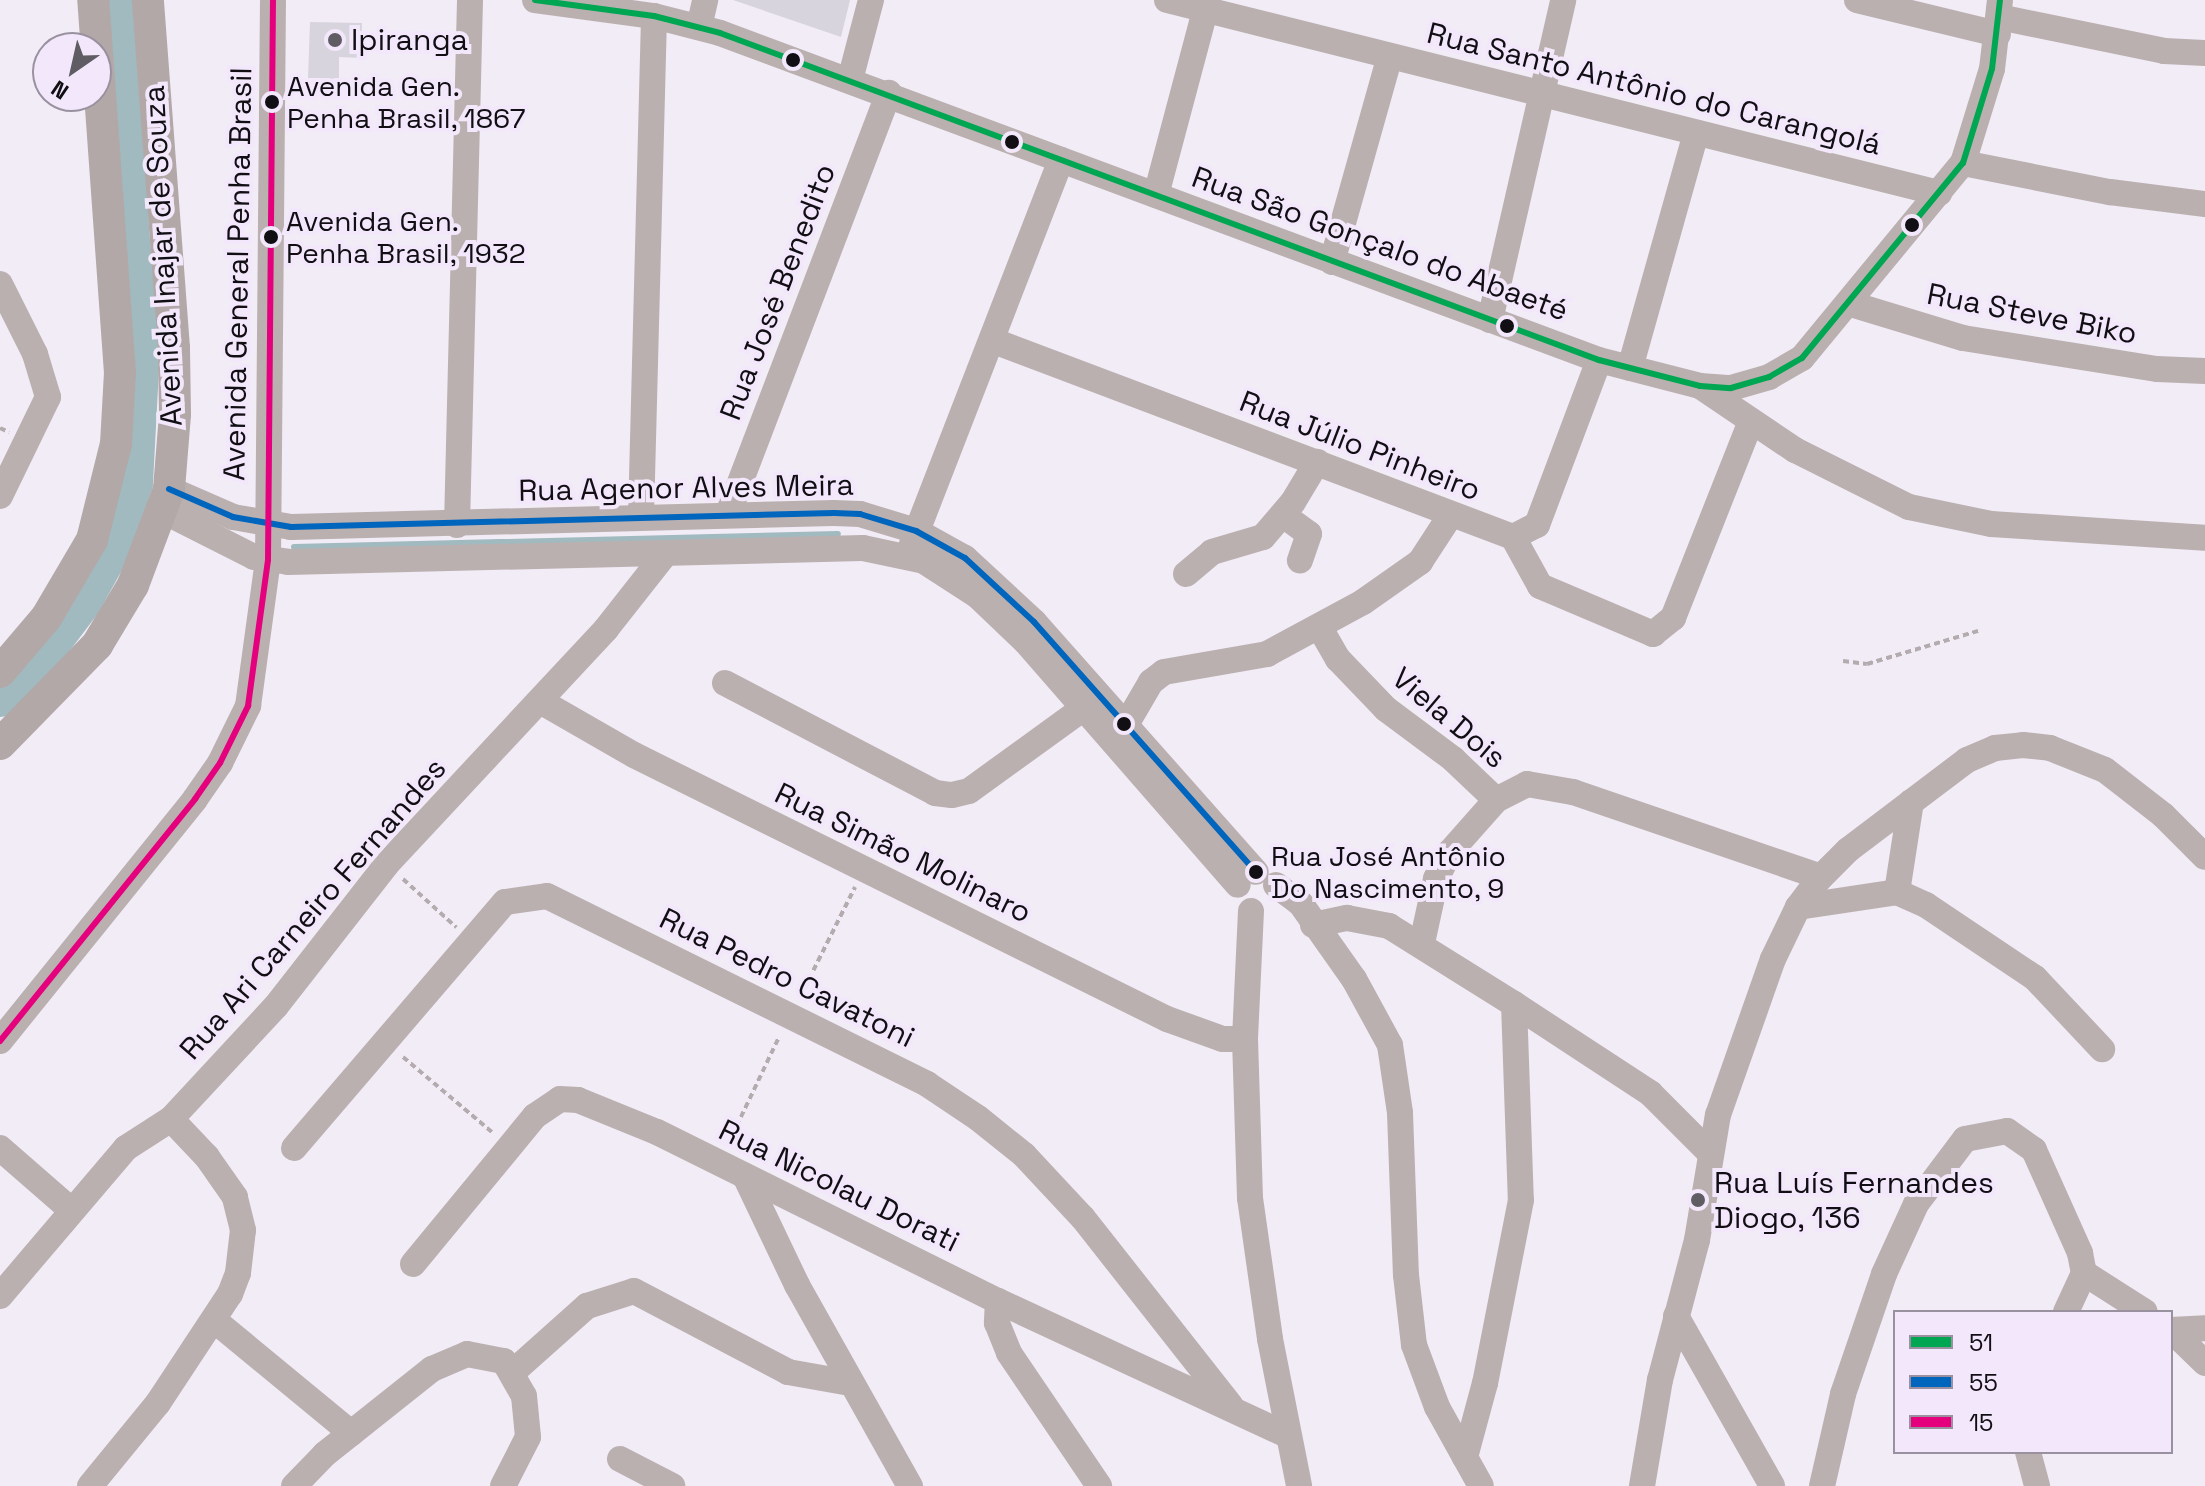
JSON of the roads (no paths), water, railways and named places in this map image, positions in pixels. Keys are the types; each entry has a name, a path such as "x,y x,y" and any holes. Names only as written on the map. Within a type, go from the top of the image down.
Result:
{"main road":[{"name":"Avenida Inajar de Souza","path":"0,672 46,618 92,540 116,444 120,373 93,0"},
{"name":"Avenida Inajar de Souza","path":"0,744 97,645 133,585 166,500 174,348 148,0"}],"street":[{"name":"Avenida General Penha Brasil","path":"0,1041 220,763 248,706 268,560 273,0"},
{"path":"457,525 470,0"},
{"name":"Rua São Gonçalo do Abaeté","path":"535,0 654,16 699,27 889,93 1599,360 1700,386 1748,384 1787,368 1819,342 1851,304 1963,163 1999,17"},
{"path":"699,27 705,0"},
{"path":"850,80 871,0"},
{"name":"Rua Santo Antônio do Carangolá","path":"1167,0 1207,5 1390,56 1939,193"},
{"path":"1490,320 1563,0"},
{"path":"1857,0 1999,17 2164,51 2205,53"},
{"path":"1156,195 1207,5"},
{"path":"641,517 654,16"},
{"path":"1332,262 1390,56"},
{"name":"Rua José Benedito","path":"728,514 889,93"},
{"path":"1630,368 1696,133"},
{"path":"908,556 994,341 1061,160"},
{"path":"1963,163 2110,192 2205,204"},
{"path":"0,284 35,354 48,397 0,496"},
{"name":"Rua Steve Biko","path":"1851,304 1963,338 2143,367 2205,371"},
{"name":"Rua Júlio Pinheiro","path":"994,341 1317,462 1450,516 1513,537"},
{"path":"1599,360 1537,525 1526,535 1513,537 1540,586 1653,634 1673,618 1750,424"},
{"path":"1700,386 1750,424 1858,484 1944,517 2205,538"},
{"path":"1186,574 1212,552 1254,544 1283,515 1317,462"},
{"name":"Rua Agenor Alves Meira","path":"166,500 267,524 457,525 728,514 860,514 916,531 986,574 1127,723 1259,891"},
{"name":"Rua Agenor Alves Meira","path":"166,500 268,560 863,548 908,556 978,596 1259,891 1296,898 1354,979 1390,1045 1400,1113 1406,1275 1414,1345 1437,1407 1481,1486"},
{"path":"860,514 863,548"},
{"path":"1283,515 1309,534 1300,560"},
{"path":"1127,723 1151,682 1164,672 1267,654 1320,628 1420,562 1450,516"},
{"name":"Rua Ari Carneiro Fernandes","path":"0,1296 126,1148 171,1119 276,1006 386,865 627,605 665,554"},
{"name":"Viela Dois","path":"1320,628 1338,659 1386,709 1453,759 1496,800 1442,865 1422,943"},
{"path":"725,683 935,793 952,795 969,791 1085,707"},
{"name":"Rua Simão Molinaro","path":"540,701 634,755 1167,1019 1223,1039 1245,1039"},
{"path":"1642,1486 1650,1425 1697,1240 1710,1153 1732,1069 1798,907 1821,877 1967,760 1995,748 2050,748 2105,770 2131,788 2205,857"},
{"path":"1496,800 1527,784 1549,785 1821,877"},
{"path":"1897,892 1911,802"},
{"path":"1259,891 1245,1039 1250,1198 1287,1435 1299,1486"},
{"path":"1798,907 1897,892 1958,922 2024,969 2068,1008 2102,1049"},
{"name":"Rua Pedro Cavatoni","path":"294,1148 470,939 505,902 547,896 927,1084 1024,1155 1166,1318 1231,1406"},
{"path":"1309,919 1370,920 1422,943 1650,1093 1710,1153"},
{"path":"1465,1457 1485,1383 1521,1200 1514,1004"},
{"name":"Rua Nicolau Dorati","path":"413,1264 508,1146 547,1105 578,1100 745,1176 998,1301 1231,1406 1287,1435"},
{"path":"90,1486 158,1403 214,1320 238,1273 240,1216 225,1179 171,1119"},
{"path":"1822,1486 1843,1394 1884,1274 1916,1204 1965,1139 2007,1131 2034,1150 2080,1253 2084,1273 2067,1310"},
{"path":"0,1148 71,1210"},
{"path":"745,1176 850,1383 910,1486"},
{"path":"2084,1273 2142,1310"},
{"path":"514,1371 575,1314 605,1297 634,1291 788,1372 850,1383"},
{"path":"998,1301 997,1323 1009,1353 1099,1486"},
{"path":"1676,1316 1772,1486"},
{"path":"214,1320 351,1433"},
{"path":"2173,1331 2205,1328"},
{"path":"2173,1333 2205,1363"},
{"path":"294,1486 351,1433 449,1359 487,1355 514,1371 524,1396 528,1437 503,1486"},
{"path":"2029,1454 2037,1486"},
{"path":"620,1459 672,1486"}],"waterway":[{"path":"0,698 45,652 82,603 112,549 134,483 141,348 130,229 123,0"},
{"path":"294,547 838,534"}],"place":[{"name":"Ipiranga","path":"335,40"},
{"name":"Avenida Gen. Penha Brasil, 1867","path":"272,102"},
{"name":"Avenida Gen. Penha Brasil, 1932","path":"271,237"},
{"name":"Rua José Antônio Do Nascimento, 9","path":"1256,872"},
{"name":"Rua Luís Fernandes Diogo, 136","path":"1698,1200"}]}
